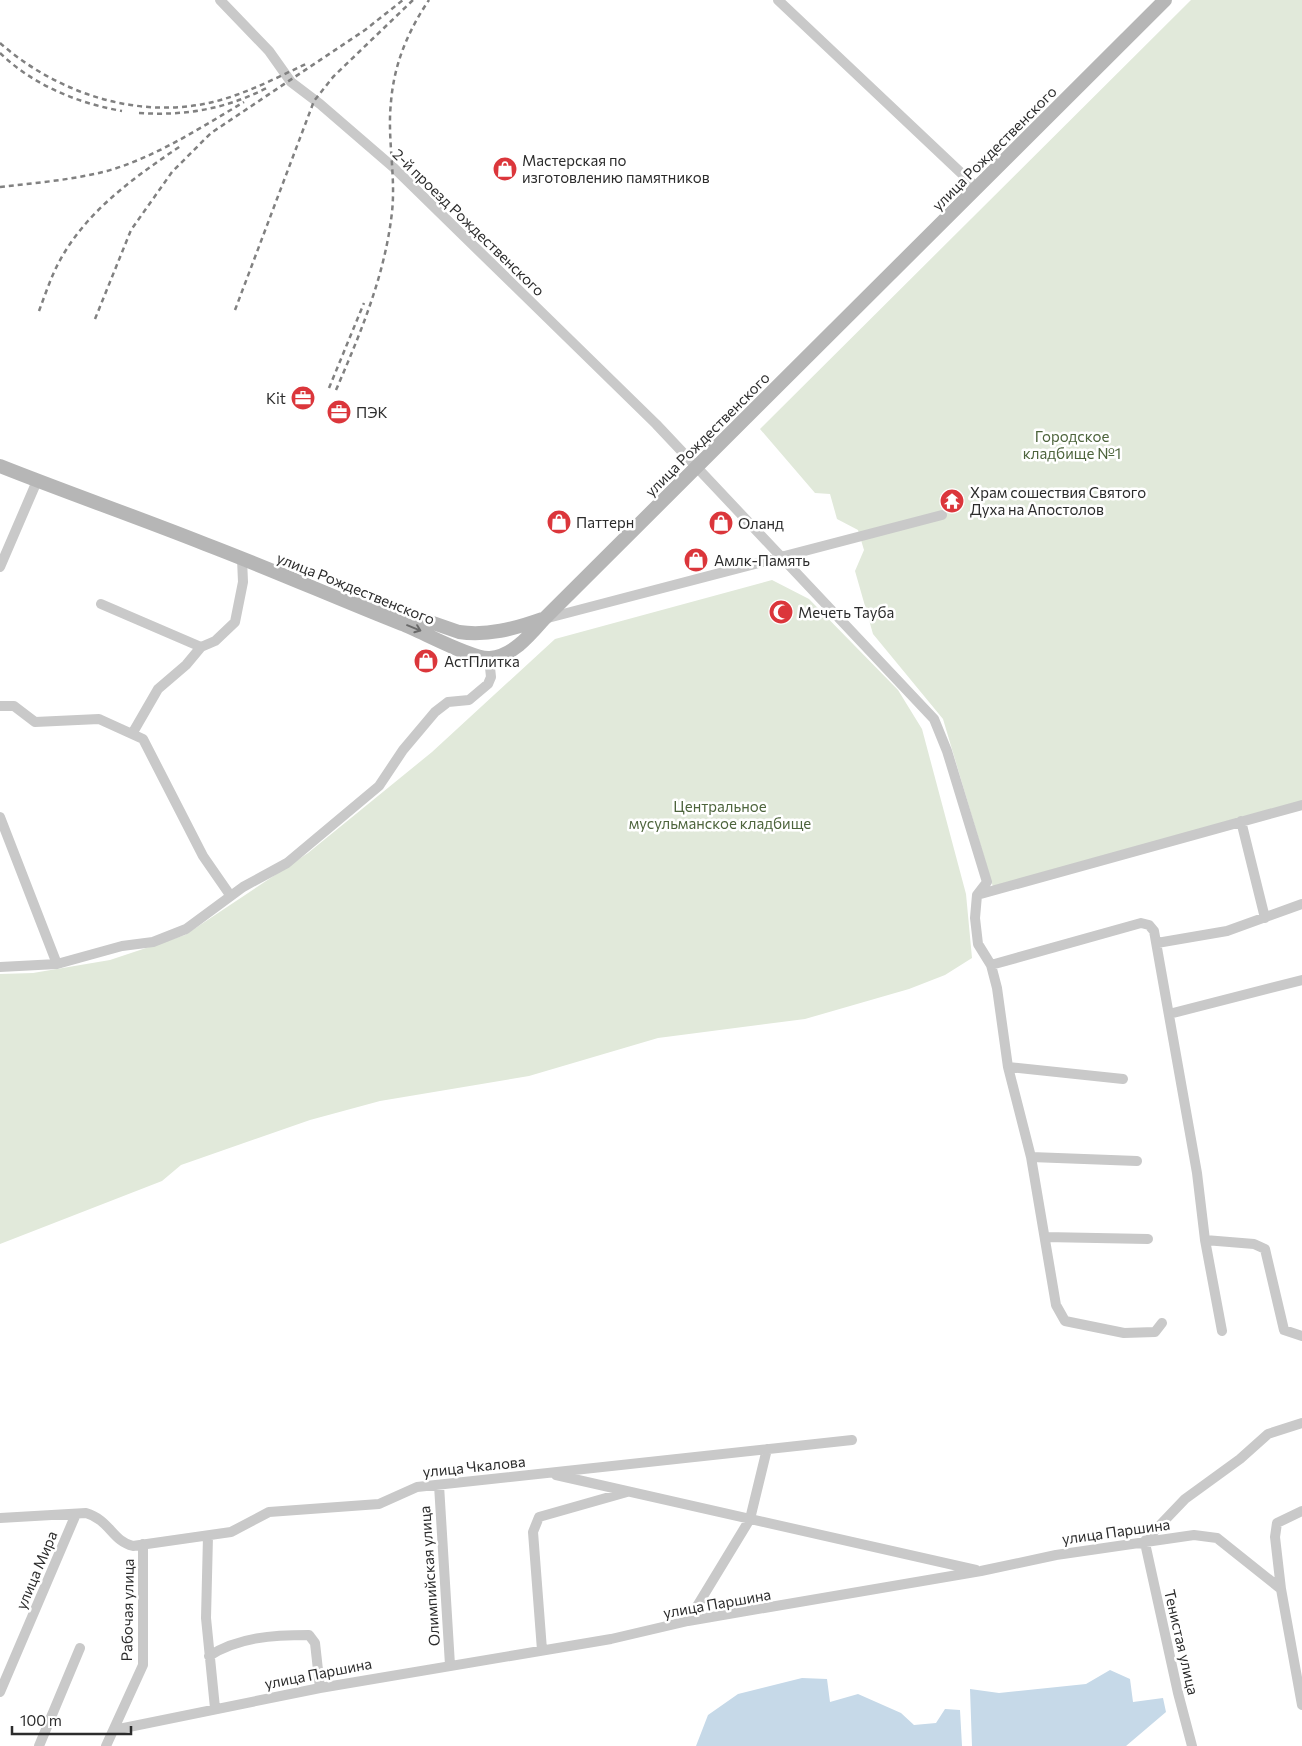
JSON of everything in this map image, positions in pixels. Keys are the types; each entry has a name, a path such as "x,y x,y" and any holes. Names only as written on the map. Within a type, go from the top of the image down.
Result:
{"main road":[{"name":"улица Рождественского","path":"0,466 207,544 430,635 471,654 489,658 508,652 526,640 544,619 1165,0"},
{"path":"207,544 458,632 479,634 490,647 489,658"},
{"path":"471,654 468,638 479,634 520,627 544,619"}],"street":[{"name":"2-й проезд Рождественского","path":"220,0 269,50 291,82 320,104 393,168 656,424 934,719 947,751 987,882 977,895"},
{"path":"778,0 977,188"},
{"path":"0,568 37,481"},
{"path":"544,619 942,515"},
{"path":"132,734 158,689 186,664 201,647 215,641 235,622 243,582 242,559"},
{"path":"101,604 201,647"},
{"path":"0,967 57,964 122,946 153,942 186,929 230,896 287,864 379,786 403,750 435,712 448,702 469,700 488,684 491,677 489,658"},
{"path":"0,706 14,706 35,722 99,719 143,739 203,856 230,896"},
{"path":"1162,1323 1155,1332 1142,1334 1124,1333 1065,1321 1056,1305 1032,1157 1008,1067 997,988 991,965 978,944 975,918 977,895 1302,805"},
{"path":"0,817 57,964"},
{"path":"1241,821 1265,918"},
{"path":"1157,943 1227,931 1302,904"},
{"path":"991,965 1141,923 1148,925 1154,932 1197,1173 1205,1240 1222,1330"},
{"path":"1169,1014 1302,980"},
{"path":"1008,1067 1123,1079"},
{"path":"1032,1157 1137,1162"},
{"path":"1045,1237 1148,1239"},
{"path":"1205,1240 1254,1244 1266,1249 1284,1330 1302,1336"},
{"path":"1144,1543 1185,1499 1240,1459 1268,1434 1302,1422"},
{"name":"улица Чкалова","path":"0,1518 86,1513 98,1516 124,1544 133,1546 231,1532 269,1512 378,1504 417,1487 852,1440"},
{"path":"688,1621 750,1519 767,1449"},
{"path":"548,1473 981,1571"},
{"name":"Олимпийская улица","path":"439,1485 450,1665"},
{"path":"542,1650 533,1532 539,1517 629,1492"},
{"path":"1302,1512 1276,1523 1275,1537 1281,1589 1302,1705"},
{"name":"улица Мира","path":"0,1692 76,1514"},
{"name":"улица Паршина","path":"114,1730 320,1688 631,1635 688,1621 981,1571 1056,1554 1194,1535 1217,1538 1281,1589"},
{"path":"208,1536 206,1618 215,1708"},
{"name":"Тенистая улица","path":"1144,1543 1192,1746"},
{"name":"Рабочая улица","path":"106,1746 143,1665 143,1544"},
{"path":"209,1656 225,1646 253,1638 309,1635 315,1643 320,1688"},
{"path":"39,1746 80,1648"}],"green space":[{"name":"Городское кладбище №1","path":"1191,0 1302,0 1302,802 993,887 943,719 873,634 855,571 864,550 858,530 837,519 830,494 815,493 760,429"},
{"name":"Центральное мусульманское кладбище","path":"772,580 809,599 898,690 922,729 966,894 972,958 945,975 909,989 805,1019 658,1038 529,1076 380,1101 310,1120 181,1165 162,1181 0,1244 0,974 33,973 110,960 185,935 308,853 432,752 555,639"}],"water":[{"path":"1110,1670 1130,1679 1133,1702 1163,1698 1166,1712 1126,1746 972,1746 970,1689 999,1693 1086,1684"},
{"path":"802,1678 827,1679 830,1702 858,1694 901,1713 914,1725 936,1723 945,1709 960,1710 962,1746 696,1746 708,1715 738,1694"}],"railway":[{"path":"95,319 131,230 172,172 211,133 365,30 403,0"},
{"path":"235,310 314,101 333,77 413,0"},
{"path":"336,390 363,325 384,258 389,235 393,198 390,116 395,74 403,48 429,0"},
{"path":"0,43 22,61 72,88 99,98 127,104 156,107 184,107 225,99 262,85 308,63"},
{"path":"0,53 27,74 56,91 72,98 122,111"},
{"path":"139,113 156,114 205,110 236,101 267,88"},
{"path":"0,187 80,177 125,165 160,150 244,102"},
{"path":"39,311 59,262 83,226 130,182 182,145"},
{"path":"329,388 364,303"}],"place":[{"name":"Мастерская по изготовлению памятников","path":"505,169"},
{"name":"Kit","path":"303,398"},
{"name":"ПЭК","path":"339,412"},
{"name":"Храм сошествия Святого Духа на Апостолов","path":"952,501"},
{"name":"Паттерн","path":"559,522"},
{"name":"Оланд","path":"721,523"},
{"name":"Амлк-Память","path":"696,560"},
{"name":"Мечеть Тауба","path":"781,612"},
{"name":"АстПлитка","path":"426,661"}]}
